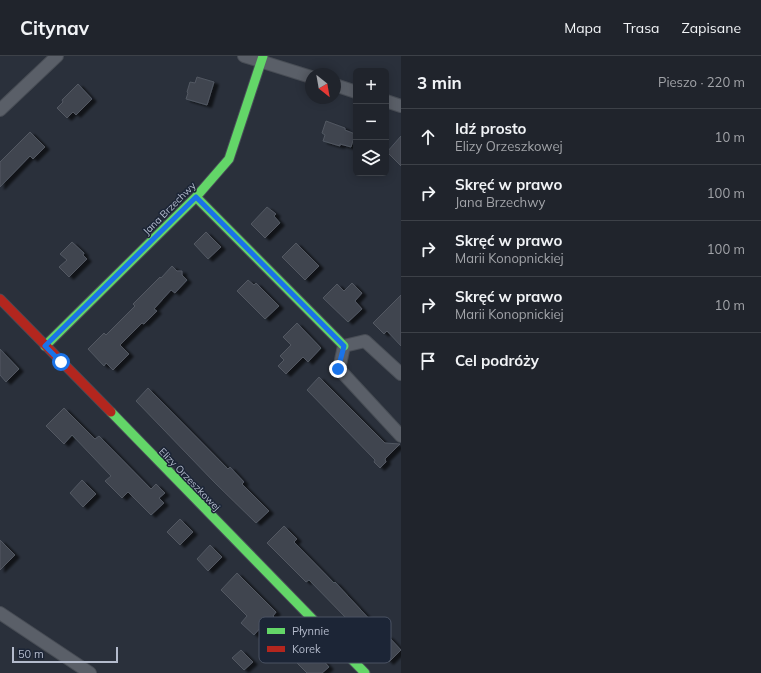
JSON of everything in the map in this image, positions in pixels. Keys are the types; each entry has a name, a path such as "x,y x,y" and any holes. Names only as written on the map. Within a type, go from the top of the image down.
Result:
{"street":[{"path":"0,110 57,56"},
{"path":"244,56 262,59 305,75"},
{"name":"Jana Brzechwy","path":"45,346 196,197 229,159 262,59"},
{"path":"341,87 353,91"},
{"path":"389,102 401,106"},
{"path":"196,197 344,346"},
{"name":"Elizy Orzeszkowej","path":"0,299 310,617"},
{"path":"344,346 365,341 401,374"},
{"path":"344,346 338,369 401,436"},
{"path":"0,613 90,673"},
{"name":"Elizy Orzeszkowej","path":"355,663 365,673"}],"building":[{"path":"197,77 214,82 207,105 186,99 190,82 195,83"},
{"path":"78,84 92,99 76,115 73,112 67,118 57,108 63,102 62,100"},
{"path":"326,121 345,128 345,130 353,133 351,147 340,144 340,146 323,141 325,135 322,133"},
{"path":"30,132 45,147 33,159 30,156 0,187 0,162"},
{"path":"401,136 401,166 389,154 389,150"},
{"path":"267,207 276,214 274,216 280,223 265,238 251,224"},
{"path":"206,232 221,247 208,259 194,244"},
{"path":"72,242 84,253 83,255 87,259 69,277 59,267 67,260 60,254"},
{"path":"296,243 319,266 305,280 282,257"},
{"path":"172,266 177,271 182,271 182,275 187,280 175,293 171,290 154,309 157,311 144,324 142,323 120,345 129,354 113,370 106,363 104,366 88,349 104,333 106,335 135,306 133,304"},
{"path":"248,280 254,285 256,283 279,306 265,319 237,291"},
{"path":"352,283 362,293 355,301 362,309 348,322 323,298 337,284 344,291"},
{"path":"401,295 401,346 387,331 384,334 373,323"},
{"path":"297,323 321,348 308,362 303,357 286,374 278,366 284,360 280,356 291,345 283,337"},
{"path":"0,349 19,369 6,382 0,375"},
{"path":"319,377 385,443 400,444 385,459 386,462 380,468 374,462 375,460 307,390"},
{"path":"148,388 228,469 230,467 244,482 242,484 269,511 256,523 136,401"},
{"path":"64,408 95,439 99,436 151,489 156,484 165,493 159,498 164,503 151,515 128,492 122,498 105,481 111,476 72,435 64,444 46,426"},
{"path":"82,480 96,494 83,507 70,493"},
{"path":"180,519 193,532 180,545 167,532"},
{"path":"284,526 297,539 294,542 334,583 335,582 367,617 345,617 309,580 306,582 267,543"},
{"path":"0,540 15,555 0,570"},
{"path":"210,545 222,557 208,571 197,559"},
{"path":"237,573 276,612 273,616 274,617 259,617 259,629 254,635 241,623 247,616 221,590"},
{"path":"391,639 401,650 391,660"},
{"path":"241,650 253,662 244,670 232,658"},
{"path":"297,663 325,663 329,667 322,673 307,673"}],"traffic: fast":[{"path":"45,346 196,197 229,159 263,56"},
{"path":"196,197 344,346"},
{"path":"111,412 311,617"},
{"path":"355,663 365,673"}],"traffic: jam":[{"path":"0,299 111,412"}],"route":[{"path":"61,362 45,346 196,197 344,346 338,369"}]}
